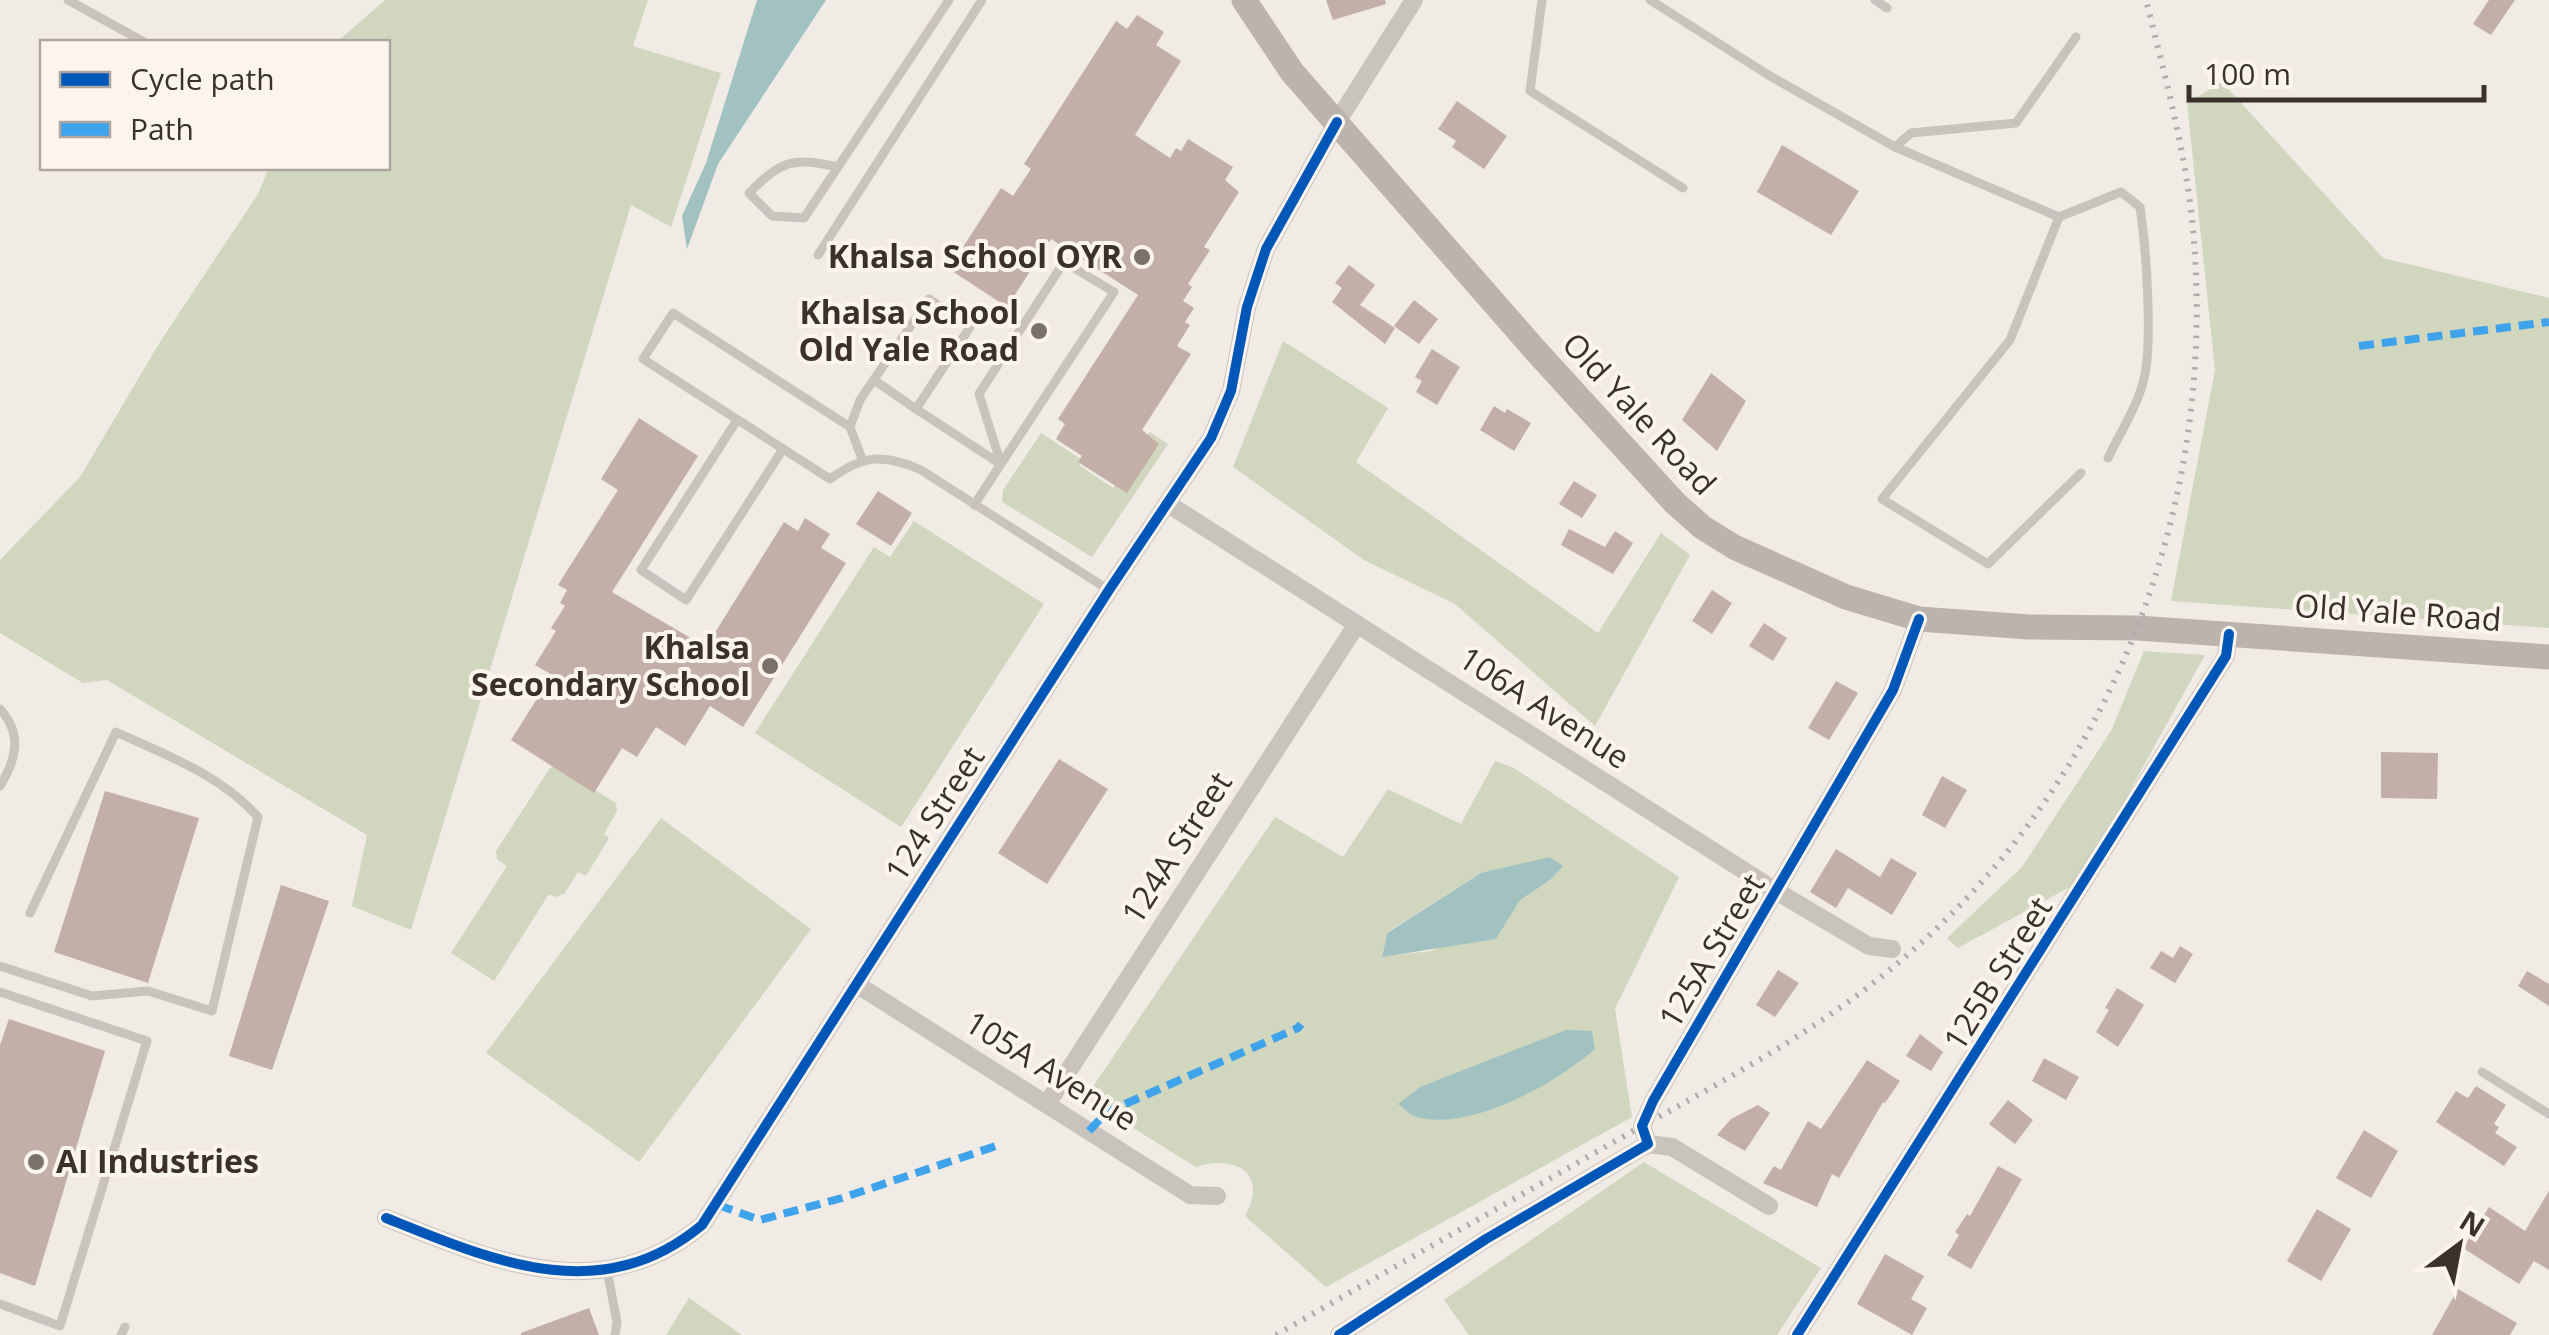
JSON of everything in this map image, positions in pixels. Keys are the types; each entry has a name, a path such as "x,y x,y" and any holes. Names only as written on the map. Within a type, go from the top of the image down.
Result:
{"main road":[{"name":"Old Yale Road","path":"1244,0 1292,72 1536,351 1690,517 1717,537 1770,564 1846,597 1920,618 2029,627 2138,628 2549,658"}],"street":[{"name":"124 Street","path":"386,1218 462,1248 522,1265 585,1274 656,1257 702,1225 1210,438 1231,392 1247,306 1266,249 1414,0"},
{"name":"106A Avenue","path":"1168,504 1776,892 1868,946 1892,949"},
{"name":"125A Street","path":"1648,1144 1642,1126 1653,1101 1893,690 1920,618"},
{"name":"124A Street","path":"1047,1104 1357,624"},
{"name":"125B Street","path":"1797,1335 2226,656 2229,634"},
{"name":"105A Avenue","path":"856,984 1190,1196 1217,1196"},
{"path":"1339,1335 1486,1239 1648,1144 1672,1147 1769,1206"}],"lane":[{"path":"68,0 140,40"},
{"path":"838,167 808,160 774,169 750,193 772,216 804,218 838,167 949,0"},
{"path":"818,255 982,0"},
{"path":"1542,0 1530,90 1683,188"},
{"path":"1650,0 1770,76 1895,146 2060,217 2122,192 2140,207 2146,368 2144,381 2108,458"},
{"path":"1875,0 1887,8"},
{"path":"1895,146 1911,133 2016,123 2076,37"},
{"path":"2060,217 2010,340 1882,499 1988,564 2080,473"},
{"path":"974,505 1001,464 1114,292 1064,262 979,394 1001,464"},
{"path":"850,427 860,400 929,299 970,327 916,410"},
{"path":"862,459 850,427 673,313 643,358 830,478 862,459 904,462 1109,590"},
{"path":"874,380 1001,464"},
{"path":"737,420 641,570 686,600 784,449"},
{"path":"0,708 10,720 16,760 0,786"},
{"path":"0,966 92,996 148,991 212,1010 258,818 241,798 211,778 116,732 30,914"},
{"path":"0,992 147,1041 59,1331 0,1304"},
{"path":"2482,1072 2549,1114"},
{"path":"607,1270 616,1335"}],"green space":[{"path":"385,0 648,0 633,46 721,73 671,227 631,205 411,930 352,906 367,835 107,680 83,683 0,633 0,560 80,477 160,342 258,194 268,170 390,170 390,40 339,40"},
{"path":"2222,82 2383,258 2549,298 2549,628 2171,601 2215,370 2187,103"},
{"path":"1283,341 1388,408 1356,462 1598,633 1661,533 1690,555 1595,726 1455,604 1364,560 1233,467"},
{"path":"1150,432 1168,444 1092,557 1002,502 1003,490 1041,433 1081,459 1079,465 1113,488"},
{"path":"914,521 1044,604 901,827 755,733 874,547 890,557"},
{"path":"2144,651 2205,655 2079,882 1958,948 1947,938 2022,867 2111,731"},
{"path":"1495,761 1514,768 1679,877 1615,1009 1632,1117 1326,1287 1245,1216 1253,1188 1244,1170 1223,1163 1196,1167 1091,1102 1090,1091 1275,817 1343,857 1388,789 1461,824","holes":["1481,873 1550,880 1432,951 1382,956 1387,932"]},
{"path":"556,766 616,803 617,811 604,834 609,838 586,876 578,872 564,894 549,894 494,981 451,953 507,866 497,859 496,851 550,768"},
{"path":"661,818 811,929 639,1162 486,1053"},
{"path":"1644,1162 1821,1268 1777,1335 1469,1335 1444,1300"},
{"path":"689,1298 742,1335 666,1335"}],"water":[{"path":"757,0 826,0 718,164 687,249 682,216 706,163"},
{"path":"1550,857 1563,866 1520,900 1496,939 1382,957 1387,933 1481,873"},
{"path":"1566,1030 1592,1031 1595,1049 1558,1076 1512,1101 1487,1111 1439,1120 1414,1116 1398,1104 1420,1087"}],"building":[{"path":"1326,0 1385,0 1386,4 1333,20"},
{"path":"2489,0 2515,0 2491,35 2473,24"},
{"name":"Khalsa School OYR","path":"1137,15 1164,32 1156,45 1181,61 1135,135 1170,158 1176,148 1181,151 1188,139 1233,167 1225,180 1239,192 1204,247 1210,250 1188,284 1192,287 1183,301 1194,308 1185,322 1190,325 1177,346 1191,354 1142,430 1159,444 1127,493 1078,462 1082,456 1056,439 1065,424 1058,419 1138,295 1051,239 1007,307 949,269 1001,188 1013,196 1031,169 1024,164 1116,21 1127,29"},
{"path":"1457,101 1507,136 1484,169 1452,147 1456,141 1438,129"},
{"path":"1782,145 1859,191 1831,235 1757,192"},
{"path":"1349,265 1375,285 1360,305 1395,328 1385,344 1332,302 1342,288 1335,283"},
{"path":"1414,300 1438,319 1419,344 1394,326"},
{"path":"1432,349 1460,367 1437,405 1416,392 1422,381 1415,377"},
{"path":"1711,373 1746,401 1717,451 1682,420"},
{"path":"1494,406 1531,423 1514,451 1480,430"},
{"path":"639,418 698,456 612,592 706,647 784,522 798,531 805,518 830,534 821,548 846,563 743,727 710,706 685,746 656,727 637,757 622,748 594,793 511,740 552,675 535,665 556,631 551,628 565,606 560,603 567,590 558,585 618,490 601,479"},
{"path":"1574,481 1597,495 1582,518 1559,504"},
{"path":"878,491 912,513 891,546 856,524"},
{"path":"1569,529 1605,547 1615,531 1633,543 1613,574 1561,545"},
{"path":"1712,590 1732,603 1712,634 1692,621"},
{"path":"1764,623 1787,638 1773,661 1749,646"},
{"path":"1836,681 1858,693 1829,740 1808,728"},
{"path":"2381,752 2438,753 2437,799 2381,798"},
{"path":"1059,759 1108,789 1047,884 998,853"},
{"path":"1942,776 1967,790 1945,828 1922,815"},
{"path":"105,791 199,818 148,983 54,952"},
{"path":"1836,849 1880,877 1891,858 1917,873 1892,915 1848,888 1836,908 1810,892"},
{"path":"281,885 329,901 272,1070 229,1056"},
{"path":"2180,946 2193,954 2175,983 2150,968 2161,951 2173,958"},
{"path":"1778,970 1799,983 1775,1017 1756,1005"},
{"path":"2527,971 2549,984 2549,1006 2518,986"},
{"path":"2117,988 2144,1005 2118,1047 2096,1032"},
{"name":"AI Industries","path":"9,1019 105,1051 35,1286 0,1273 0,1045"},
{"path":"1920,1034 1943,1052 1931,1071 1906,1056"},
{"path":"2044,1058 2079,1077 2066,1100 2032,1081"},
{"path":"1867,1060 1900,1081 1883,1102 1839,1178 1832,1174 1817,1207 1763,1183 1774,1166 1781,1170 1808,1121 1821,1129"},
{"path":"2476,1086 2506,1105 2494,1124 2499,1127 2495,1133 2517,1147 2504,1166 2436,1122 2456,1091 2468,1098"},
{"path":"2008,1100 2033,1120 2015,1144 1989,1124"},
{"path":"1758,1105 1770,1113 1745,1151 1717,1135 1731,1119"},
{"path":"2364,1130 2398,1151 2371,1198 2336,1178"},
{"path":"1998,1166 2022,1179 1971,1269 1947,1255 1959,1235 1955,1232 1967,1214 1970,1216"},
{"path":"2549,1191 2549,1270 2534,1261 2519,1284 2463,1248 2489,1207 2525,1231"},
{"path":"2317,1209 2351,1229 2321,1281 2287,1261"},
{"path":"1885,1254 1924,1276 1911,1299 1927,1308 1912,1335 1857,1304"},
{"path":"2458,1289 2517,1323 2510,1335 2432,1335"},
{"path":"589,1308 599,1335 521,1335 521,1333"}],"railway":[{"path":"1276,1335 1723,1081 1817,1023 1877,980 1958,907 2027,826 2086,736 2132,640 2166,539 2188,435 2197,327 2188,191 2179,136 2146,0"}],"marked path":[{"path":"2359,346 2549,322"},
{"path":"1089,1131 1107,1112 1301,1024"},
{"path":"718,1205 760,1220 842,1198 996,1146"}],"cycle path":[{"path":"386,1218 506,1261 586,1271 625,1265 664,1251 702,1225 1109,590 1211,438 1231,391 1247,307 1266,249 1337,122"},
{"path":"1339,1335 1486,1239 1648,1144 1642,1126 1653,1101 1893,690 1919,619"},
{"path":"1797,1335 2226,656 2229,634"}],"place":[{"name":"Khalsa School OYR","path":"1142,257"},
{"name":"Khalsa School Old Yale Road","path":"1039,331"},
{"name":"Khalsa Secondary School","path":"770,666"},
{"name":"AI Industries","path":"36,1162"}]}
